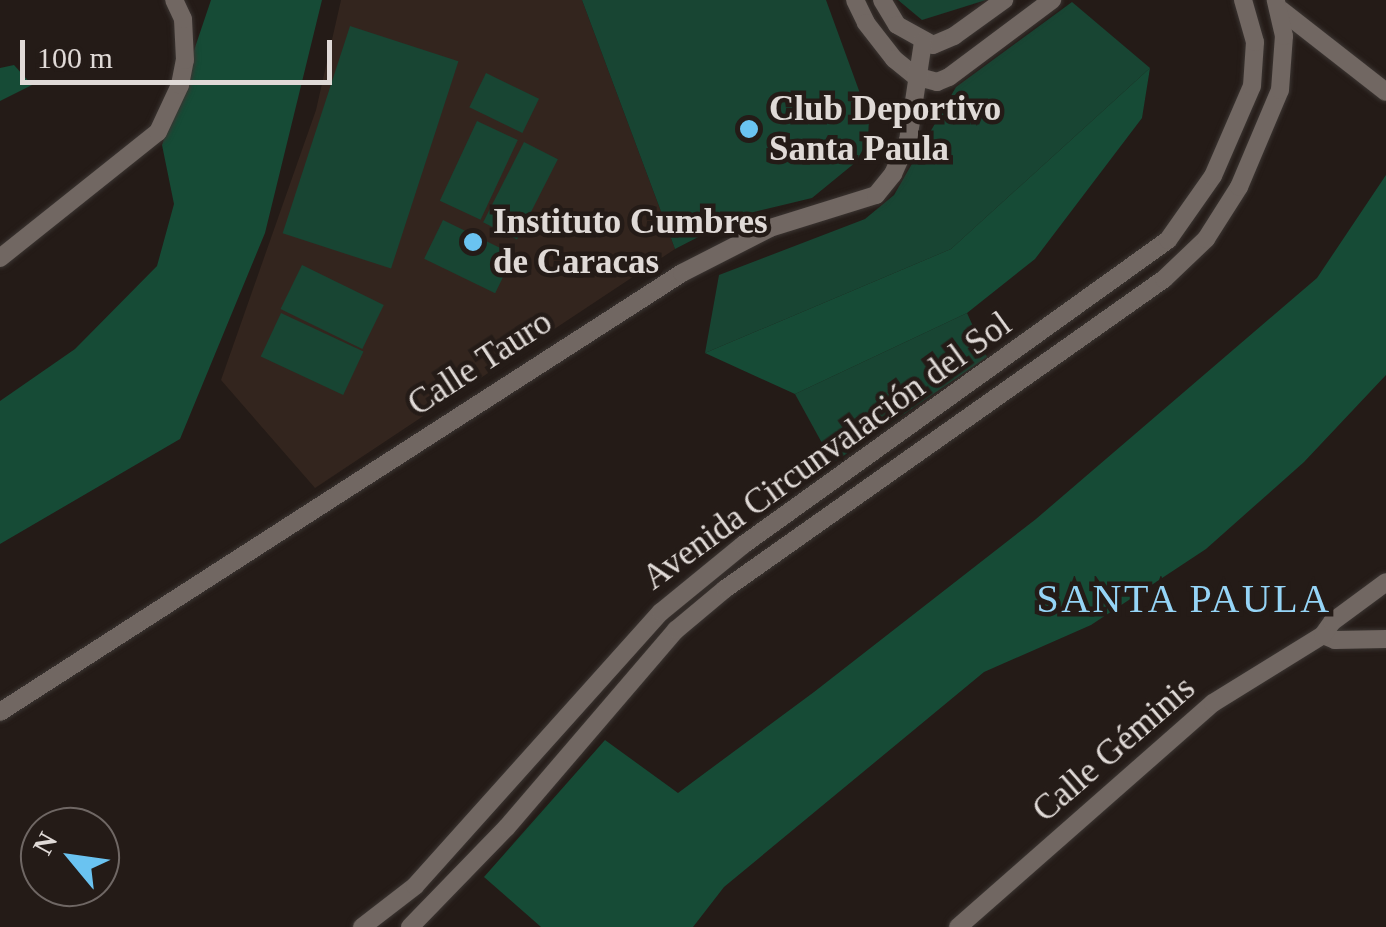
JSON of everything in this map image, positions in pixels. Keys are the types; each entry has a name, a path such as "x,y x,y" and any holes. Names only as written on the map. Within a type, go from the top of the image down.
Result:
{"street":[{"path":"0,258 158,132 171,109 186,60 183,18 174,0"},
{"path":"855,0 878,42 915,76 936,82 949,77 1052,0"},
{"path":"882,0 897,26 922,42 944,42 1004,0"},
{"name":"Avenida Circunvalación del Sol","path":"362,927 415,886 661,612 742,545 1168,240 1213,176 1252,86 1255,42 1243,0"},
{"path":"1278,5 1386,92"},
{"name":"Avenida Circunvalación del Sol","path":"410,927 507,827 676,630 725,590 1164,279 1206,240 1239,187 1280,90 1284,36 1278,5"},
{"name":"Calle Tauro","path":"0,712 682,273 770,228 876,195 893,174 908,141 922,42"},
{"name":"Calle Géminis","path":"958,927 1213,703 1323,635 1332,622 1386,582"},
{"path":"1323,635 1335,640 1386,640"}],"shaded area":[{"name":"Instituto Cumbres de Caracas","path":"341,0 582,0 675,249 315,488 221,380 316,110"}],"green space":[{"path":"211,0 322,0 265,233 180,439 0,544 0,401 75,349 157,266 174,204 162,145"},
{"name":"Club Deportivo Santa Paula","path":"582,0 826,0 869,118 868,140 856,162 812,198 741,215 675,249"},
{"path":"898,0 986,0 922,20"},
{"path":"1072,2 1150,68 951,249 705,353 719,275 865,219 894,195 956,87"},
{"path":"350,26 458,61 391,269 283,233"},
{"path":"14,65 32,85 0,101 0,68"},
{"path":"1150,68 1142,118 1035,259 967,313 795,394 705,353 951,249"},
{"path":"486,73 539,99 522,133 469,107"},
{"path":"477,121 518,140 481,220 440,201"},
{"path":"524,142 558,159 517,239 483,222"},
{"path":"1386,175 1386,375 1304,462 1206,549 1091,625 984,672 724,887 693,927 541,927 484,877 605,740 678,793 814,692 1036,519 1317,278"},
{"path":"443,220 514,255 495,293 424,259"},
{"path":"302,265 384,305 362,349 281,309"},
{"path":"281,313 363,351 343,395 261,357"},
{"path":"967,313 987,357 833,463 795,394"}],"place":[{"name":"Club Deportivo Santa Paula","path":"749,129"},
{"name":"Instituto Cumbres de Caracas","path":"473,242"}],"district":[{"name":"SANTA PAULA","path":"1184,599"}]}
